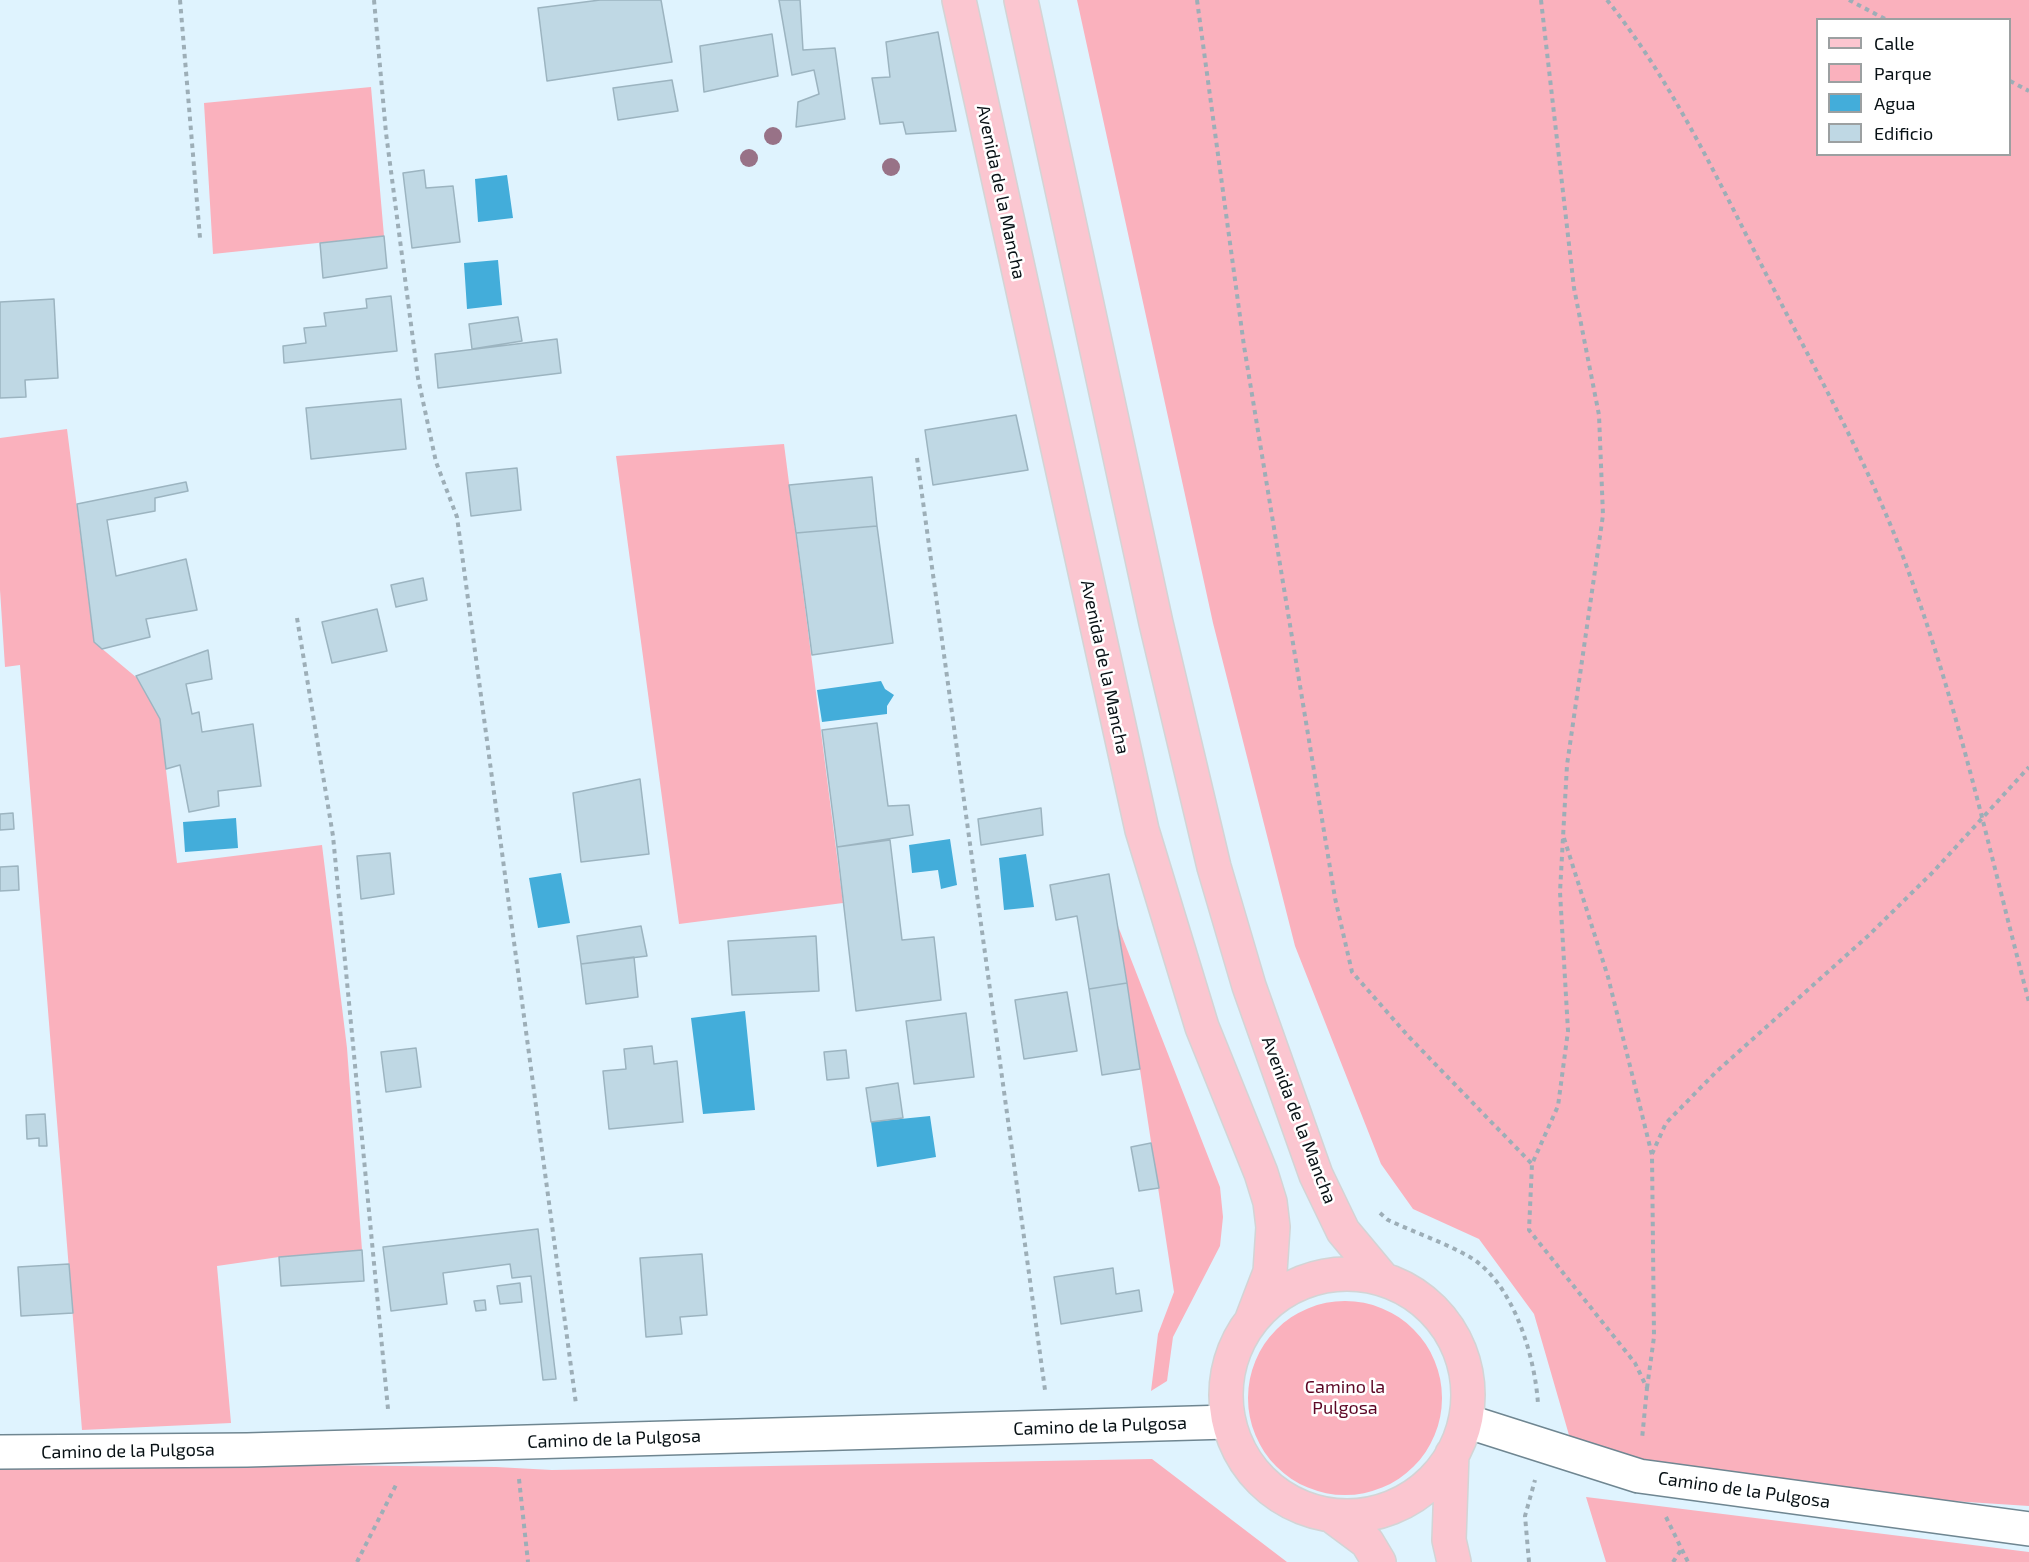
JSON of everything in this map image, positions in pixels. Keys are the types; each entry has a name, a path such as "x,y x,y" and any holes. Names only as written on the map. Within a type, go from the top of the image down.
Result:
{"main road":[{"name":"Avenida de la Mancha","path":"959,0 1142,830 1202,1027 1262,1173 1270,1202 1273,1249 1263,1296 1252,1319"},
{"name":"Avenida de la Mancha","path":"1021,0 1155,623 1214,867 1249,986 1316,1175 1343,1232 1383,1279"},
{"path":"1347,1273 1383,1279 1416,1296 1441,1319 1460,1350 1467,1382 1467,1421 1452,1454 1430,1484 1402,1503 1370,1515 1332,1516 1306,1510 1269,1488 1242,1458 1228,1422 1227,1376 1236,1344 1252,1319 1281,1292 1316,1277 1347,1273"},
{"path":"1452,1454 1449,1540 1454,1562"},
{"path":"1332,1516 1367,1542 1378,1562"}],"street":[{"name":"Camino de la Pulgosa","path":"1467,1421 1639,1476 2028,1529"},
{"name":"Camino de la Pulgosa","path":"0,1452 404,1445 1228,1422"}],"path":[{"path":"180,0 201,238"},
{"path":"374,0 386,134 418,378 436,462 457,517 580,1440"},
{"path":"1197,0 1244,346 1335,898 1352,972 1410,1037 1532,1164"},
{"path":"1541,0 1574,288 1599,415 1603,515 1567,765 1560,892 1568,1031 1558,1106 1532,1164 1529,1230 1635,1363 1647,1388"},
{"path":"1606,0 1631,30 1676,100 1879,498 1910,573 1960,733 2029,1002"},
{"path":"1849,0 1883,18"},
{"path":"2011,82 2029,91"},
{"path":"917,458 1050,1427"},
{"path":"297,618 333,836 404,1445 357,1562"},
{"path":"1652,1155 1666,1124 1699,1090 1933,872 2029,767"},
{"path":"1563,835 1608,977 1652,1155 1654,1337 1639,1476"},
{"path":"1371,1205 1388,1220 1470,1257 1499,1285 1527,1340 1538,1395 1540,1446 1539,1466 1525,1516 1529,1562"},
{"path":"515,1442 528,1562"},
{"path":"1673,1562 1681,1550"}],"green space":[{"path":"1077,0 2029,0 2029,1506 1875,1496 1694,1474 1571,1442 1534,1314 1479,1239 1413,1209 1381,1164 1295,946 1213,623"},
{"path":"371,87 384,236 213,254 204,103"},
{"path":"67,429 94,642 137,678 160,719 177,863 322,845 347,1048 362,1250 279,1257 217,1266 231,1423 82,1430 20,665 5,667 0,590 0,438"},
{"path":"784,444 843,903 679,924 616,456"},
{"path":"1118,926 1220,1187 1223,1217 1220,1246 1173,1337 1167,1381 1151,1391 1158,1334 1174,1292"},
{"name":"Camino la Pulgosa","path":"1345,1301 1373,1305 1391,1313 1406,1323 1420,1337 1438,1370 1442,1398 1438,1426 1430,1444 1420,1459 1406,1473 1373,1491 1345,1495 1317,1491 1299,1483 1284,1473 1270,1459 1252,1426 1248,1398 1252,1370 1260,1352 1270,1337 1284,1323 1317,1305"},
{"path":"1152,1459 1287,1562 0,1562 0,1465 208,1464 496,1467 552,1470"},
{"path":"1586,1497 2029,1552 2029,1562 1606,1562"}],"water":[{"path":"507,175 513,218 478,222 475,179"},
{"path":"498,260 502,305 467,309 464,263"},
{"path":"881,681 885,689 894,695 887,706 887,714 822,722 817,690"},
{"path":"236,818 238,848 185,852 183,822"},
{"path":"950,839 957,885 941,889 938,870 912,873 909,845"},
{"path":"1026,854 1034,907 1004,910 999,858"},
{"path":"561,873 570,923 538,928 529,878"},
{"path":"745,1011 755,1110 703,1114 691,1018"},
{"path":"930,1116 936,1157 877,1167 871,1122"}],"building":[{"path":"600,0 661,0 672,62 547,81 538,8"},
{"path":"779,0 800,0 803,50 835,48 845,119 796,127 798,102 819,94 814,70 792,75"},
{"path":"938,32 956,131 906,134 903,122 880,124 872,78 890,77 886,42"},
{"path":"772,34 778,76 704,92 700,46"},
{"path":"672,80 678,111 618,120 613,88"},
{"path":"424,170 426,188 453,186 460,242 412,248 403,173"},
{"path":"384,236 387,268 323,278 320,243"},
{"path":"391,296 397,351 284,363 283,346 306,343 304,328 326,326 324,313 367,308 366,299"},
{"path":"54,299 58,378 25,380 26,397 0,398 0,302"},
{"path":"518,317 522,341 472,349 469,324"},
{"path":"557,339 561,373 438,388 435,354"},
{"path":"401,399 406,449 311,459 306,408"},
{"path":"1016,415 1028,470 933,485 925,430"},
{"path":"517,468 521,510 471,516 466,473"},
{"path":"872,477 877,526 796,533 789,485"},
{"path":"186,482 188,491 155,498 155,511 107,520 116,576 186,559 197,610 146,619 150,637 102,649 94,642 77,504"},
{"path":"877,526 893,643 812,655 796,533"},
{"path":"423,578 427,600 396,607 391,585"},
{"path":"377,609 387,651 332,663 322,622"},
{"path":"208,650 212,679 186,684 192,714 199,712 202,732 253,724 261,786 218,791 219,806 189,812 180,765 166,769 160,719 136,676"},
{"path":"877,723 888,806 909,805 913,835 837,847 822,730"},
{"path":"640,779 649,854 581,862 573,793"},
{"path":"1041,808 1043,835 981,845 978,819"},
{"path":"13,813 14,829 0,830 0,814"},
{"path":"890,840 902,940 934,937 941,1000 856,1011 837,847"},
{"path":"390,853 394,894 361,899 357,856"},
{"path":"18,866 19,890 0,891 0,867"},
{"path":"1109,874 1127,983 1089,989 1077,916 1056,920 1050,885"},
{"path":"641,926 647,956 581,964 577,936"},
{"path":"816,936 819,991 732,995 728,941"},
{"path":"634,957 638,997 586,1004 581,964"},
{"path":"1127,983 1140,1069 1102,1075 1089,989"},
{"path":"1067,992 1077,1051 1024,1059 1015,1000"},
{"path":"966,1013 974,1077 914,1084 906,1021"},
{"path":"652,1046 654,1064 677,1061 683,1122 609,1129 603,1071 626,1069 624,1049"},
{"path":"416,1048 421,1087 386,1092 381,1052"},
{"path":"846,1050 849,1078 827,1080 824,1052"},
{"path":"898,1083 903,1118 871,1122 866,1088"},
{"path":"45,1114 47,1146 39,1146 39,1138 27,1139 26,1115"},
{"path":"1151,1143 1159,1188 1139,1191 1131,1147"},
{"path":"538,1229 556,1379 543,1380 531,1276 512,1278 510,1264 443,1273 447,1304 391,1311 383,1247"},
{"path":"362,1250 364,1281 281,1286 279,1257"},
{"path":"702,1254 707,1315 680,1317 682,1334 646,1337 640,1258"},
{"path":"69,1264 73,1313 21,1316 18,1267"},
{"path":"1113,1268 1116,1294 1139,1290 1142,1311 1061,1324 1054,1277"},
{"path":"520,1283 522,1302 500,1304 497,1286"},
{"path":"485,1300 486,1310 476,1311 474,1301"}]}
